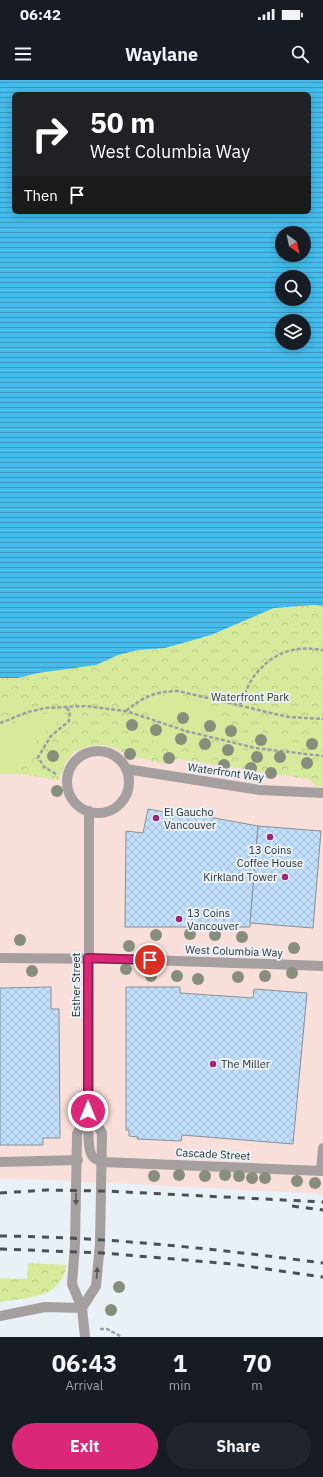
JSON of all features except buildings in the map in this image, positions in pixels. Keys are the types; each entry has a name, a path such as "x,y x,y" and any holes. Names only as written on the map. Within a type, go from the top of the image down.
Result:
{"street":[{"path":"101,751 111,754 120,760 126,768 129,778 128,788 125,798 118,806 109,811 99,813 80,807 73,800 67,781 74,762 82,756 91,752 101,751"},
{"name":"Waterfront Way","path":"126,768 260,790 323,793"},
{"name":"Esther Street","path":"85,1337 82,1308 72,1284 78,1160 77,1134 88,1111 89,811"},
{"name":"West Columbia Way","path":"0,958 88,958 323,966"},
{"path":"0,1316 45,1307 82,1308 96,1286 100,1244 102,1162 96,1160 90,1151 88,1111"},
{"path":"322,1171 323,1148"},
{"path":"0,1162 78,1160"},
{"name":"Cascade Street","path":"102,1162 322,1171"}],"path":[{"path":"240,705 252,680 271,660 282,653 300,648 323,650"},
{"path":"126,711 136,702 165,691 178,692 240,705 288,717 323,719"},
{"path":"0,723 28,712 45,708 85,706 126,711 186,731 255,748 323,756"},
{"path":"56,774 44,767 38,757 51,736 69,721 70,712 66,707"},
{"path":"100,1329 107,1330 122,1337"}],"shaded area":[{"path":"323,606 323,1194 51,1180 0,1179 0,678 18,678 211,635 274,608"}],"green space":[{"name":"Waterfront Park","path":"315,605 323,606 323,786 316,786 308,779 178,759 166,764 130,756 115,748 102,745 88,746 74,752 65,763 59,780 20,774 0,774 0,678 18,678 138,650 165,648 211,635 274,608"},
{"path":"299,653 323,655 323,663 301,663 288,665 275,670 269,675 265,671 280,659"},
{"path":"166,695 182,696 205,703 211,717 216,722 233,726 241,731 260,737 306,744 305,749 201,729 181,724 142,709 142,705 150,700"},
{"path":"0,701 27,703 0,714"},
{"path":"62,711 66,716 57,721 37,740 27,756 20,774 0,774 0,729 32,716"},
{"path":"128,717 133,717 186,736 236,749 323,762 323,767 234,756 146,739 148,732 119,723"},
{"path":"28,1263 67,1265 63,1276 57,1285 50,1291 42,1295 0,1302 0,1278 27,1279"}],"water":[{"path":"0,80 323,80 323,606 315,605 274,608 211,635 165,648 138,650 118,655 96,665 38,673 18,678 0,678"}],"railway":[{"path":"0,1193 47,1190 105,1191 323,1202"},
{"path":"292,1206 323,1210"},
{"path":"0,1236 121,1241 243,1253 323,1263"},
{"path":"0,1249 103,1253 232,1264 323,1277"}],"place":[{"name":"El Gaucho Vancouver","path":"156,818"},
{"name":"13 Coins Coffee House","path":"270,837"},
{"name":"Kirkland Tower","path":"285,877"},
{"name":"13 Coins Vancouver","path":"179,919"},
{"name":"The Miller","path":"213,1064"}],"route":[{"path":"88,1111 88,958 150,960"}]}
